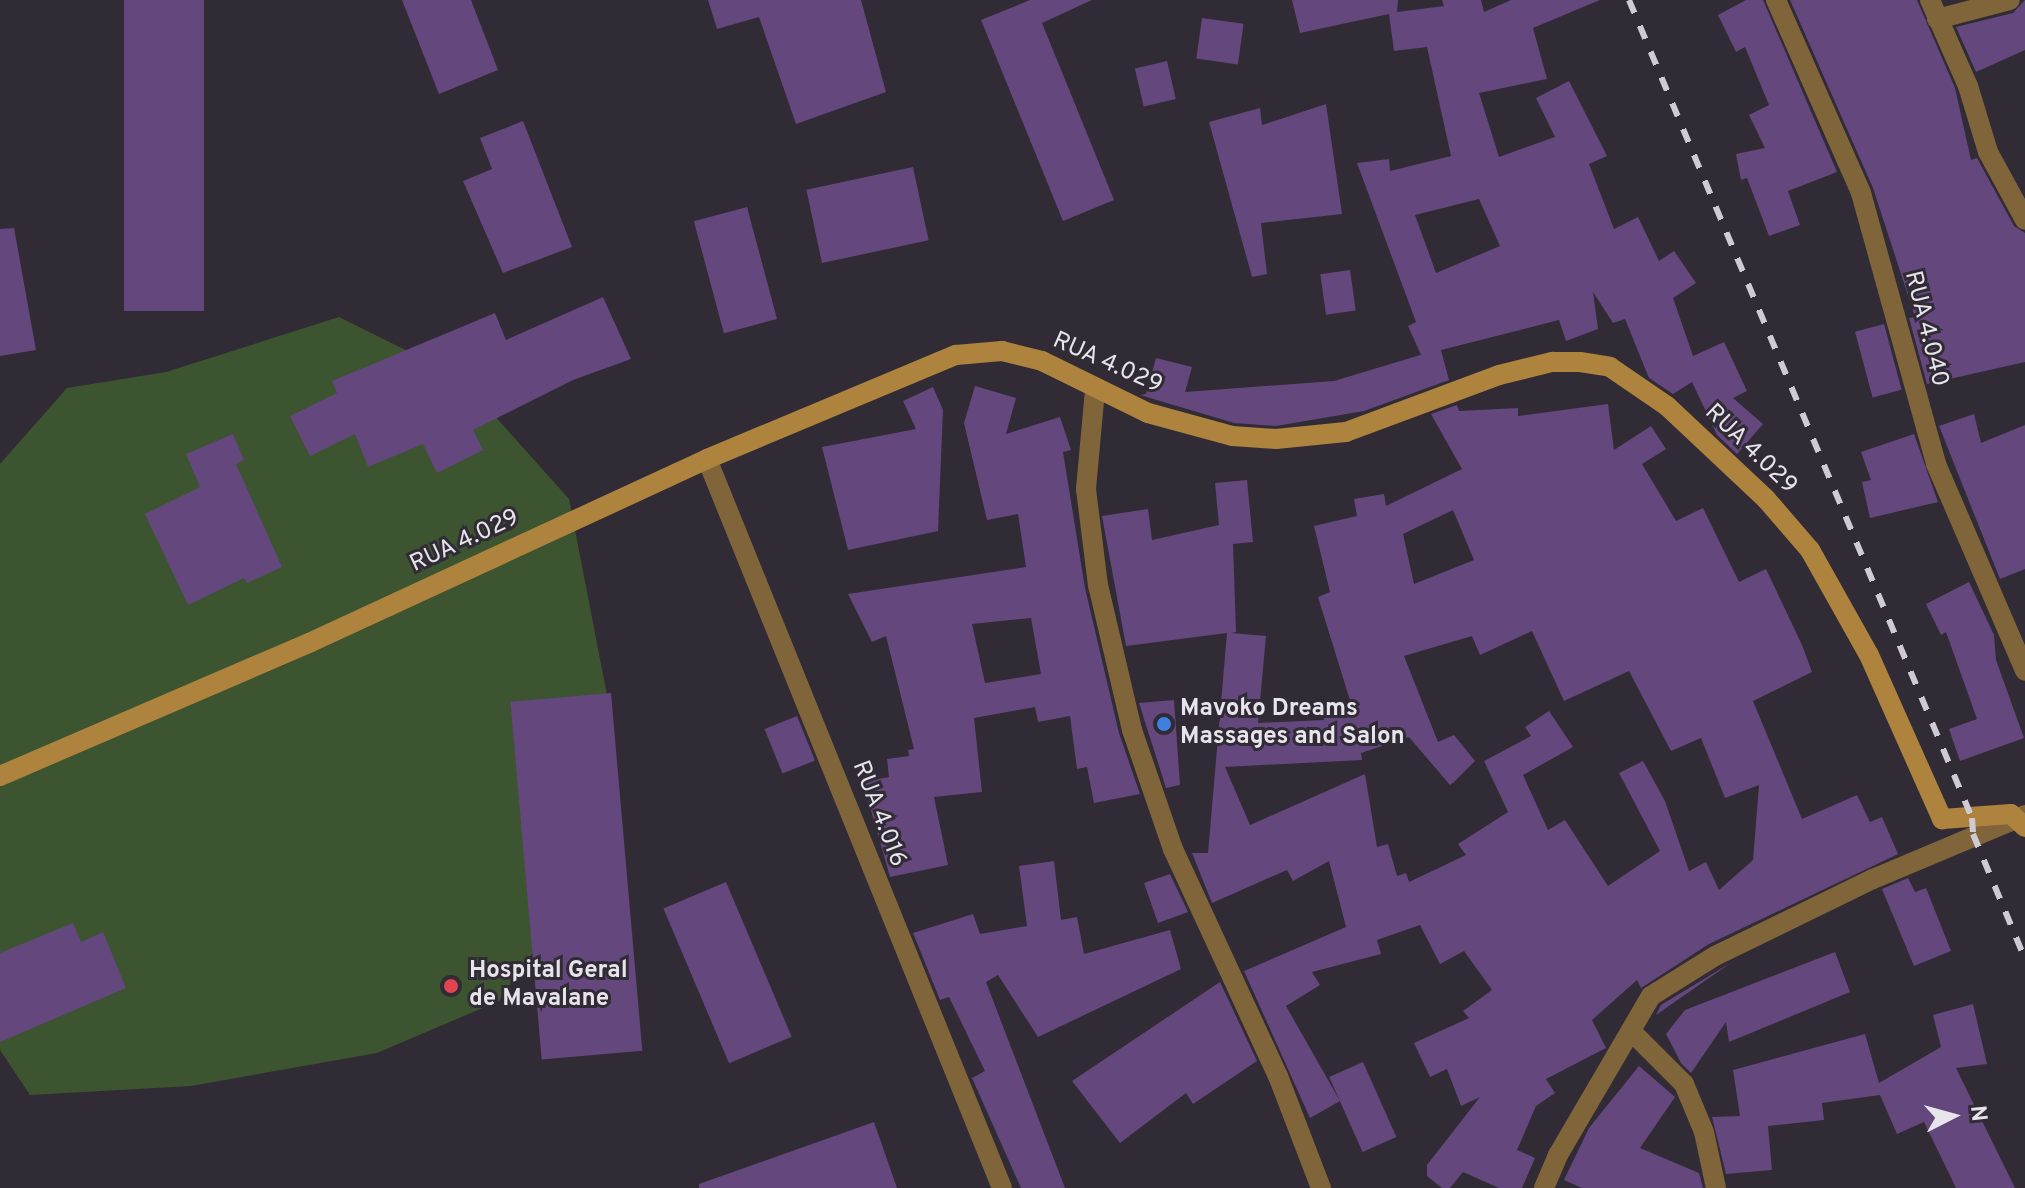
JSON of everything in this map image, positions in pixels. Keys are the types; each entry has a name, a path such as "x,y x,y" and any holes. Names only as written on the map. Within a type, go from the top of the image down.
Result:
{"street":[{"name":"RUA 4.040","path":"1776,0 1861,193 1936,464 2025,671"},
{"path":"2010,0 1934,10 1968,86 1988,152 2025,220"},
{"name":"RUA 4.029","path":"0,776 309,643 707,459 956,355 1002,351 1042,361 1095,390 1148,413 1232,436 1309,437 1376,424 1499,375 1552,362 1610,367 1667,406 1766,499 1810,550 1834,584 1869,655 1942,819 2004,813 2024,821"},
{"path":"1095,390 1086,489 1098,585 1132,730 1173,849 1278,1076 1321,1188"},
{"name":"RUA 4.016","path":"707,459 1002,1188"},
{"path":"1544,1188 1558,1155 1651,996 1715,956 1973,834 2024,821"},
{"path":"1631,1031 1684,1084 1704,1132 1716,1188"}],"green space":[{"path":"339,317 460,377 569,499 614,731 577,889 499,1001 377,1053 191,1086 30,1095 0,1050 0,464 67,388 166,372"}],"building":[{"path":"124,0 204,0 204,311 124,311"},
{"path":"402,0 471,0 498,70 439,94"},
{"path":"708,0 861,0 886,92 796,124 759,17 717,29"},
{"path":"1030,0 1092,0 1042,23 1114,200 1063,221 981,20"},
{"path":"1292,0 1398,0 1397,12 1444,6 1442,0 1481,0 1484,12 1511,0 1600,0 1533,28 1547,79 1479,93 1499,157 1555,137 1536,98 1569,81 1607,156 1589,164 1614,229 1638,217 1659,261 1674,251 1696,283 1673,298 1693,356 1724,342 1747,391 1733,398 1763,424 1737,454 1717,435 1692,382 1673,394 1649,378 1625,319 1613,323 1593,292 1598,329 1566,341 1559,320 1441,350 1449,380 1364,411 1276,426 1234,423 1140,395 1146,394 1156,358 1192,367 1185,392 1334,381 1421,355 1408,326 1416,322 1357,163 1389,159 1390,171 1451,156 1427,47 1394,51 1389,14 1300,33","holes":["1479,199 1500,246 1436,273 1415,215"]},
{"path":"1746,0 1763,0 1837,172 1788,191 1800,225 1769,236 1747,178 1741,180 1736,154 1765,148 1749,115 1769,105 1745,47 1736,52 1718,15"},
{"path":"1790,0 1917,0 1955,88 1971,160 1977,158 2014,226 2025,233 2025,362 1927,384 1909,318 1915,317 1873,188"},
{"path":"2025,0 2025,50 1976,72 1956,27 2013,13"},
{"path":"1202,18 1244,24 1238,64 1196,59"},
{"path":"1167,61 1176,99 1144,106 1135,68"},
{"path":"1326,104 1342,214 1261,223 1267,274 1252,277 1209,122 1260,108 1262,125"},
{"path":"523,121 572,247 503,273 463,181 492,169 480,138"},
{"path":"913,167 929,240 822,263 806,190"},
{"path":"747,207 777,319 724,333 694,221"},
{"path":"14,228 36,350 0,356 0,229"},
{"path":"1350,270 1356,311 1326,315 1320,274"},
{"path":"603,297 631,359 573,380 473,430 483,450 437,473 423,444 368,467 355,434 310,456 290,416 337,393 332,381 495,313 506,340"},
{"path":"1884,324 1902,390 1873,397 1855,332"},
{"path":"975,386 1016,398 1006,434 1060,417 1071,450 1063,452 1085,588 1119,733 1140,794 1094,803 1087,767 1077,769 1070,716 1038,722 1035,707 974,718 982,792 934,797 948,865 890,877 863,782 889,777 887,759 909,756 908,750 914,749 886,636 872,642 848,594 1026,567 1018,514 987,520 964,423","holes":["1031,618 1041,674 985,683 972,624"]},
{"path":"933,387 943,410 938,531 848,550 822,447 916,429 903,401"},
{"path":"1608,404 1614,450 1651,426 1666,449 1642,464 1676,521 1703,508 1739,582 1766,569 1802,645 1812,672 1753,701 1802,819 1857,795 1870,822 1882,817 1898,854 1709,944 1641,988 1637,980 1592,1020 1606,1048 1546,1079 1555,1093 1536,1106 1517,1150 1535,1158 1522,1188 1499,1188 1463,1172 1450,1188 1442,1188 1427,1176 1427,1165 1480,1097 1461,1106 1447,1069 1430,1077 1414,1043 1469,1018 1463,1011 1492,990 1464,951 1440,964 1420,925 1377,940 1381,954 1312,972 1320,985 1286,1006 1340,1101 1310,1118 1244,971 1346,927 1329,861 1293,881 1287,870 1212,903 1192,853 1208,853 1227,633 1126,646 1102,516 1148,509 1152,540 1219,525 1215,483 1247,480 1253,542 1233,544 1236,632 1231,633 1266,636 1258,723 1324,720 1323,713 1353,710 1318,597 1330,592 1314,526 1357,516 1354,499 1384,494 1386,506 1462,469 1431,414 1457,405 1459,411 1518,408 1518,416","holes":["1453,510 1474,560 1414,584 1403,534","1532,631 1564,701 1629,671 1671,751 1701,738 1725,798 1759,785 1753,860 1719,890 1706,862 1689,871 1665,801 1643,761 1619,773 1660,851 1608,886 1565,820 1548,830 1523,775 1573,747 1549,711 1525,727 1531,736 1484,761 1508,812 1458,844 1466,855 1409,882 1406,873 1397,876 1388,844 1377,847 1365,774 1250,825 1225,767 1362,760 1361,753 1409,737 1450,785 1475,761 1454,735 1438,742 1404,656 1472,636 1480,655"]},
{"path":"1974,414 1981,443 2025,425 2025,569 2000,579 1939,426"},
{"path":"233,434 244,460 236,464 282,567 247,583 244,578 188,605 145,514 200,487 186,454"},
{"path":"1914,434 1938,502 1870,518 1862,482 1871,480 1861,452"},
{"path":"1969,582 1994,635 1996,660 2024,738 1960,761 1949,729 1977,719 1946,632 1941,635 1926,604"},
{"path":"611,693 642,1051 542,1059 510,702"},
{"path":"1174,700 1180,785 1166,788 1139,703"},
{"path":"797,716 815,761 783,774 765,729"},
{"path":"1054,861 1061,920 1077,917 1084,954 1170,930 1181,969 1038,1037 998,975 986,982 1065,1188 1021,1188 972,1078 985,1071 949,997 940,1000 913,933 973,914 980,934 1027,926 1019,866"},
{"path":"1170,874 1188,912 1158,923 1144,883"},
{"path":"1908,878 1915,892 1926,888 1951,951 1914,966 1882,889"},
{"path":"726,882 792,1037 729,1063 663,909"},
{"path":"73,923 81,942 103,932 126,988 0,1042 0,953"},
{"path":"1835,952 1850,992 1729,1042 1726,1022 1691,1073 1681,1063 1666,1034 1685,1010"},
{"path":"1732,962 1656,1015 1661,1005"},
{"path":"1220,982 1257,1061 1193,1104 1186,1093 1120,1143 1072,1081"},
{"path":"1973,1004 1987,1064 1956,1068 2015,1188 1956,1188 1924,1122 1897,1134 1880,1095 1822,1103 1824,1120 1768,1126 1772,1170 1726,1174 1712,1117 1740,1116 1733,1070 1865,1034 1879,1083 1941,1047 1933,1015"},
{"path":"1363,1062 1396,1137 1363,1152 1329,1077"},
{"path":"1639,1066 1675,1097 1640,1148 1699,1173 1703,1188 1582,1188 1564,1180 1589,1128"},
{"path":"874,1122 897,1188 699,1188 699,1184"}],"railway":[{"path":"1629,0 1972,818 1973,834 2025,959"}],"place":[{"name":"Mavoko Dreams Massages and Salon","path":"1164,724"},
{"name":"Hospital Geral de Mavalane","path":"451,986"}]}
